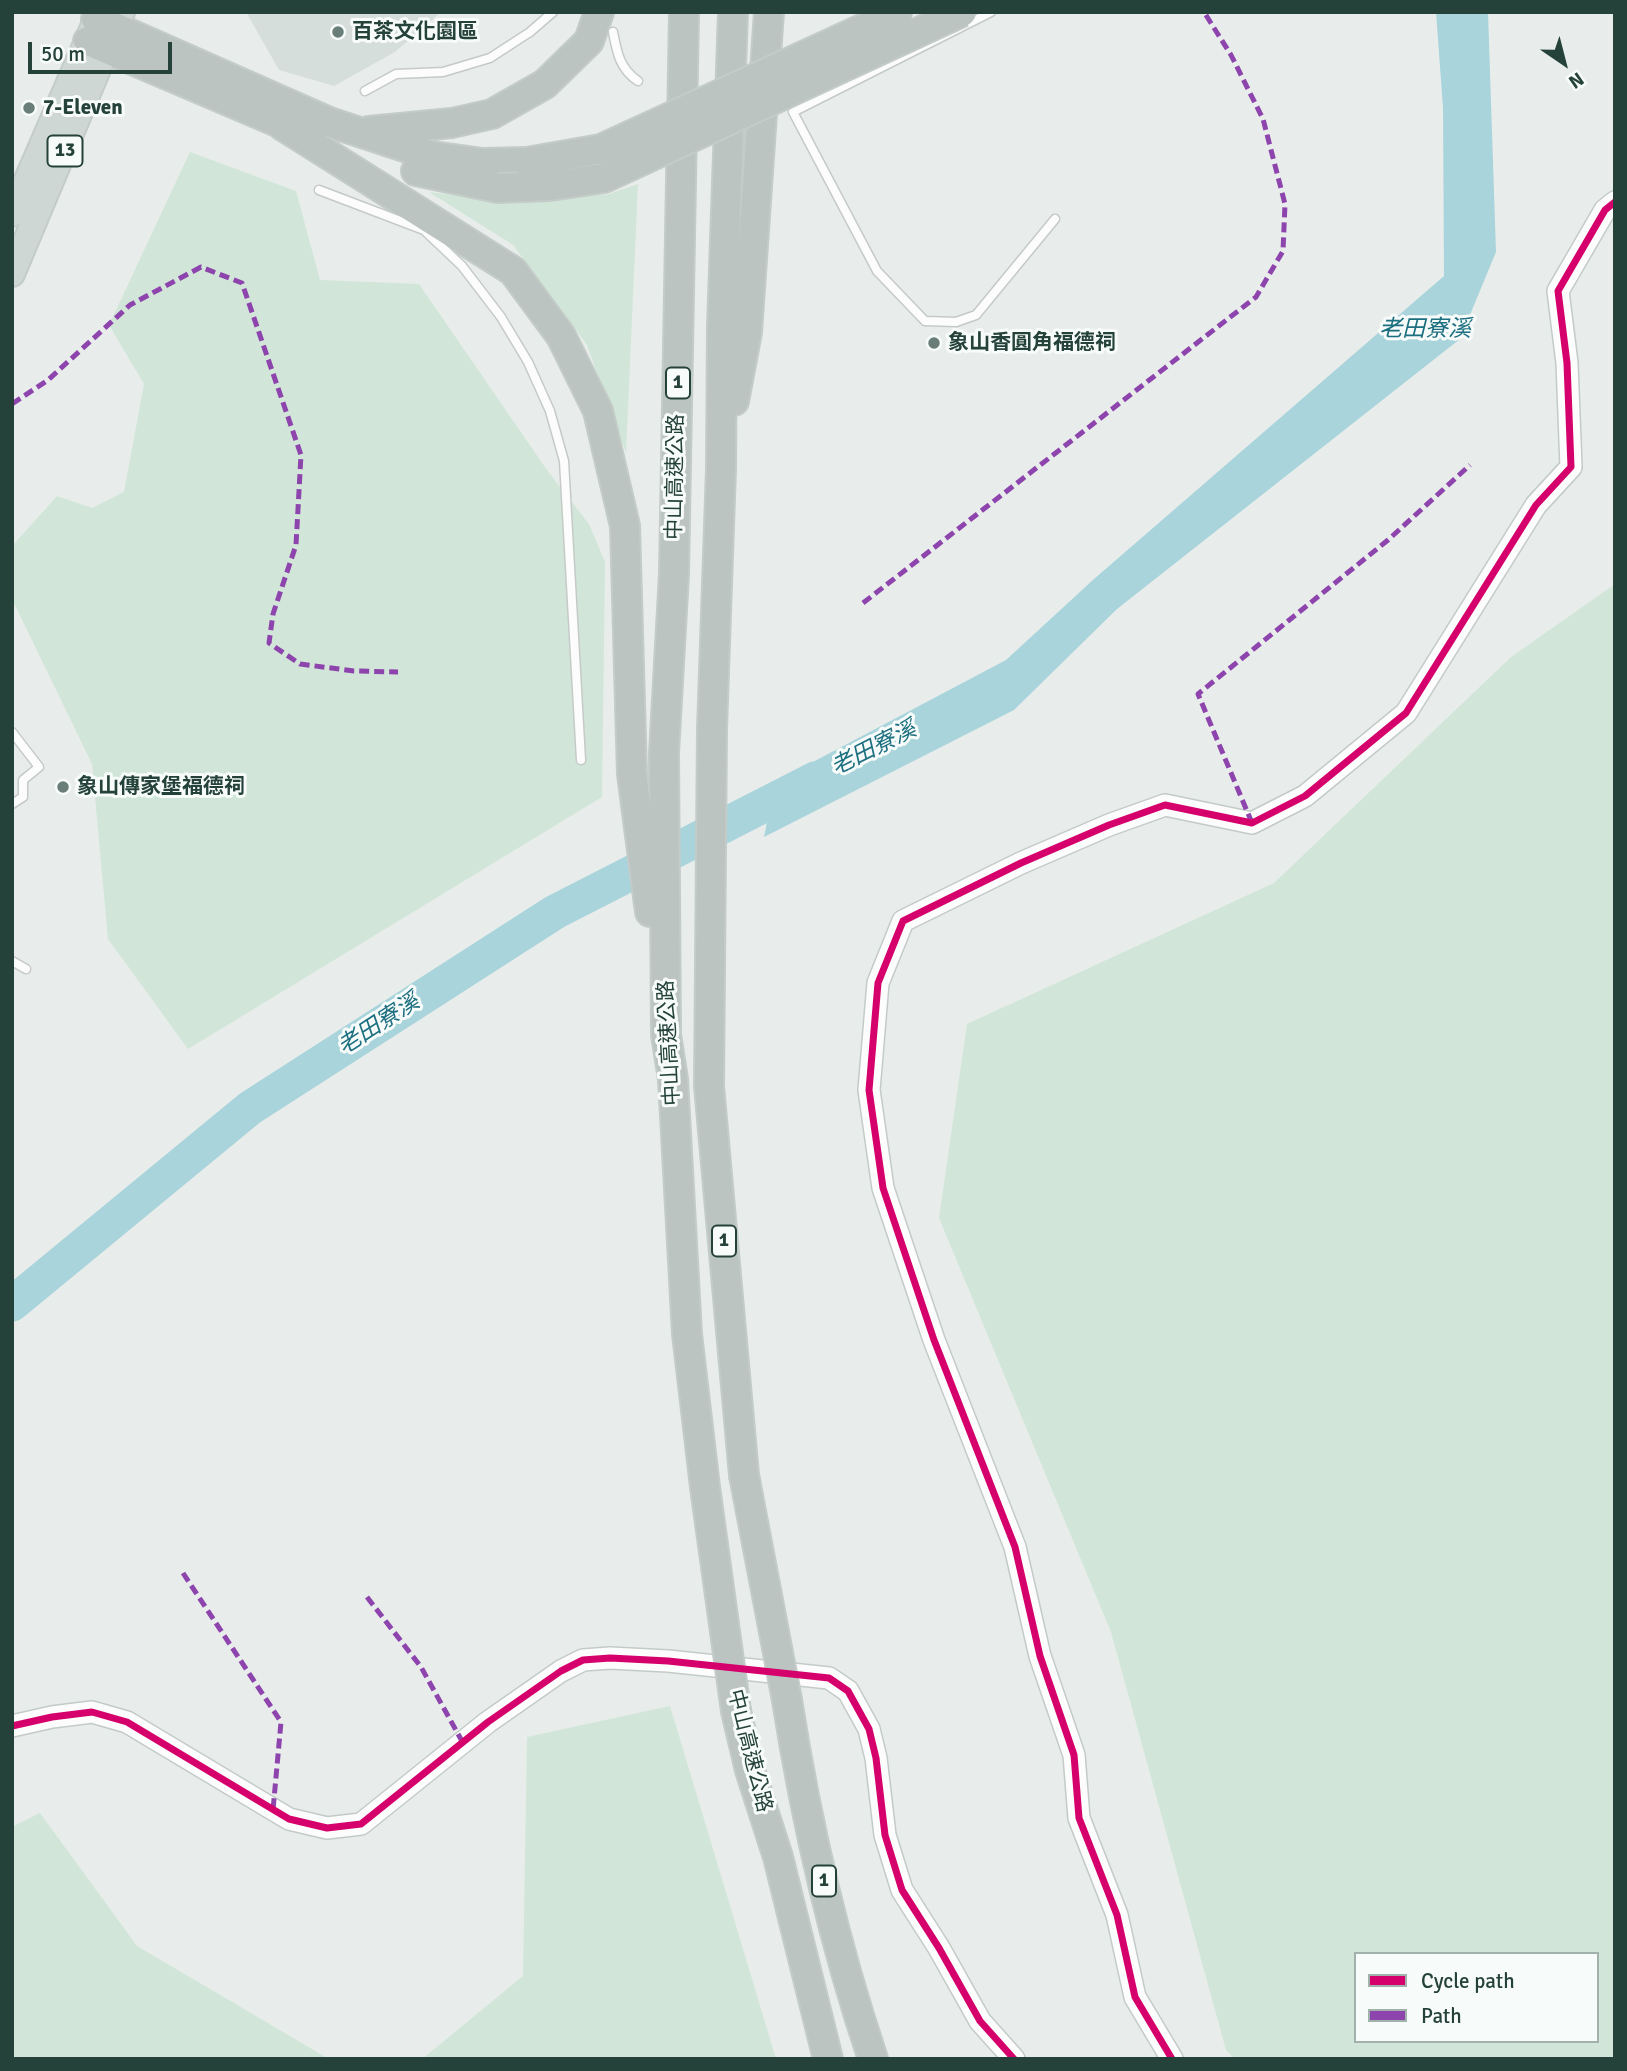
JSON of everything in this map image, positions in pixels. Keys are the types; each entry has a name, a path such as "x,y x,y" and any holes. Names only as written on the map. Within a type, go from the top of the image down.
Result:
{"highway":[{"name":"中山高速公路","path":"684,12 674,574 664,753 666,1035 673,1079 687,1334 736,1711 750,1770 778,1857 828,2059"},
{"name":"中山高速公路","path":"733,12 712,729 709,1086 744,1475 796,1758 847,1980 873,2059"},
{"path":"721,469 747,332 769,12"},
{"path":"105,27 329,122 432,156 483,163 527,162 601,149 899,12"},
{"path":"284,125 424,173 498,188 550,186 604,178 962,12"},
{"path":"360,132 452,123 492,114 545,84 606,22"},
{"path":"105,27 284,125 513,271 561,336 598,411 625,526 632,774 666,1035"}],"main road":[{"name":"13","path":"12,274 19,219 105,27"}],"street":[{"path":"1172,2059 1135,1997 1117,1915 1079,1818 1074,1755 1040,1656 1015,1547 934,1340 883,1188 869,1090 878,983 903,920 1021,863 1109,825 1165,805 1252,823 1305,796 1406,713 1536,505 1571,467 1567,363 1558,291 1612,210"},
{"path":"12,1727 52,1717 92,1712 127,1722 289,1819 327,1828 361,1824 488,1722 561,1671 583,1660 610,1658 668,1661 829,1678 848,1691 869,1729 876,1758 885,1835 902,1890 981,2021 1014,2059"}],"lane":[{"path":"365,91 396,74 443,72 490,58 530,32 553,12"},
{"path":"992,12 793,111 877,271 925,320 956,322 976,315 1055,219"},
{"path":"606,22 626,73 638,81"},
{"path":"319,190 424,230 462,266 501,317 528,362 550,411 564,461 581,760"},
{"path":"12,732 39,767 23,780 23,797 12,804"},
{"path":"12,961 26,969"}],"shaded area":[{"name":"百茶文化園區","path":"246,12 441,12 395,52 334,86 279,70"}],"green space":[{"path":"190,152 296,191 320,280 419,284 547,470 589,524 605,562 602,797 188,1049 108,939 92,764 12,599 12,546 57,496 92,508 124,492 144,384 109,325"},
{"path":"638,184 626,453 587,345 513,245 429,192 513,202 609,194"},
{"path":"1615,584 1615,2059 1235,2059 1226,2050 1111,1632 939,1218 967,1024 1274,883 1511,657"},
{"path":"670,1706 776,2059 422,2059 523,1976 527,1737"},
{"path":"40,1813 137,1946 329,2059 12,2059 12,1827"}],"water":[{"name":"老田寮溪","path":"1436,12 1488,12 1496,252 1460,339 1117,609 1014,710 764,837 775,782 1006,660 1094,579 1444,276 1443,108"}],"waterway":[{"name":"老田寮溪","path":"12,1304 250,1108 555,912 815,779"}],"marked path":[{"path":"863,603 1256,297 1283,251 1285,204 1263,119 1231,55 1204,12"},
{"path":"12,404 48,380 130,305 201,267 242,283 301,455 296,545 273,614 269,643 300,664 354,671 398,672"},
{"path":"1252,823 1198,694 1388,540 1470,465"},
{"path":"183,1573 281,1722 273,1810"},
{"path":"367,1597 421,1667 463,1743"}],"cycle path":[{"path":"1172,2059 1135,1997 1117,1915 1079,1818 1074,1755 1040,1656 1015,1547 934,1340 883,1188 869,1090 878,983 903,921 1021,863 1109,825 1165,805 1252,823 1305,796 1406,713 1536,505 1571,467 1567,363 1558,291 1605,210 1615,202"},
{"path":"12,1726 92,1712 127,1722 289,1819 327,1828 361,1824 488,1722 561,1671 583,1660 610,1658 668,1661 829,1678 848,1691 869,1729 876,1758 885,1835 902,1890 939,1948 980,2021 1014,2059"}],"place":[{"name":"百茶文化園區","path":"338,32"},
{"name":"7-Eleven","path":"29,108"},
{"name":"象山香圓角福德祠","path":"934,343"},
{"name":"象山傳家堡福德祠","path":"63,787"}]}
